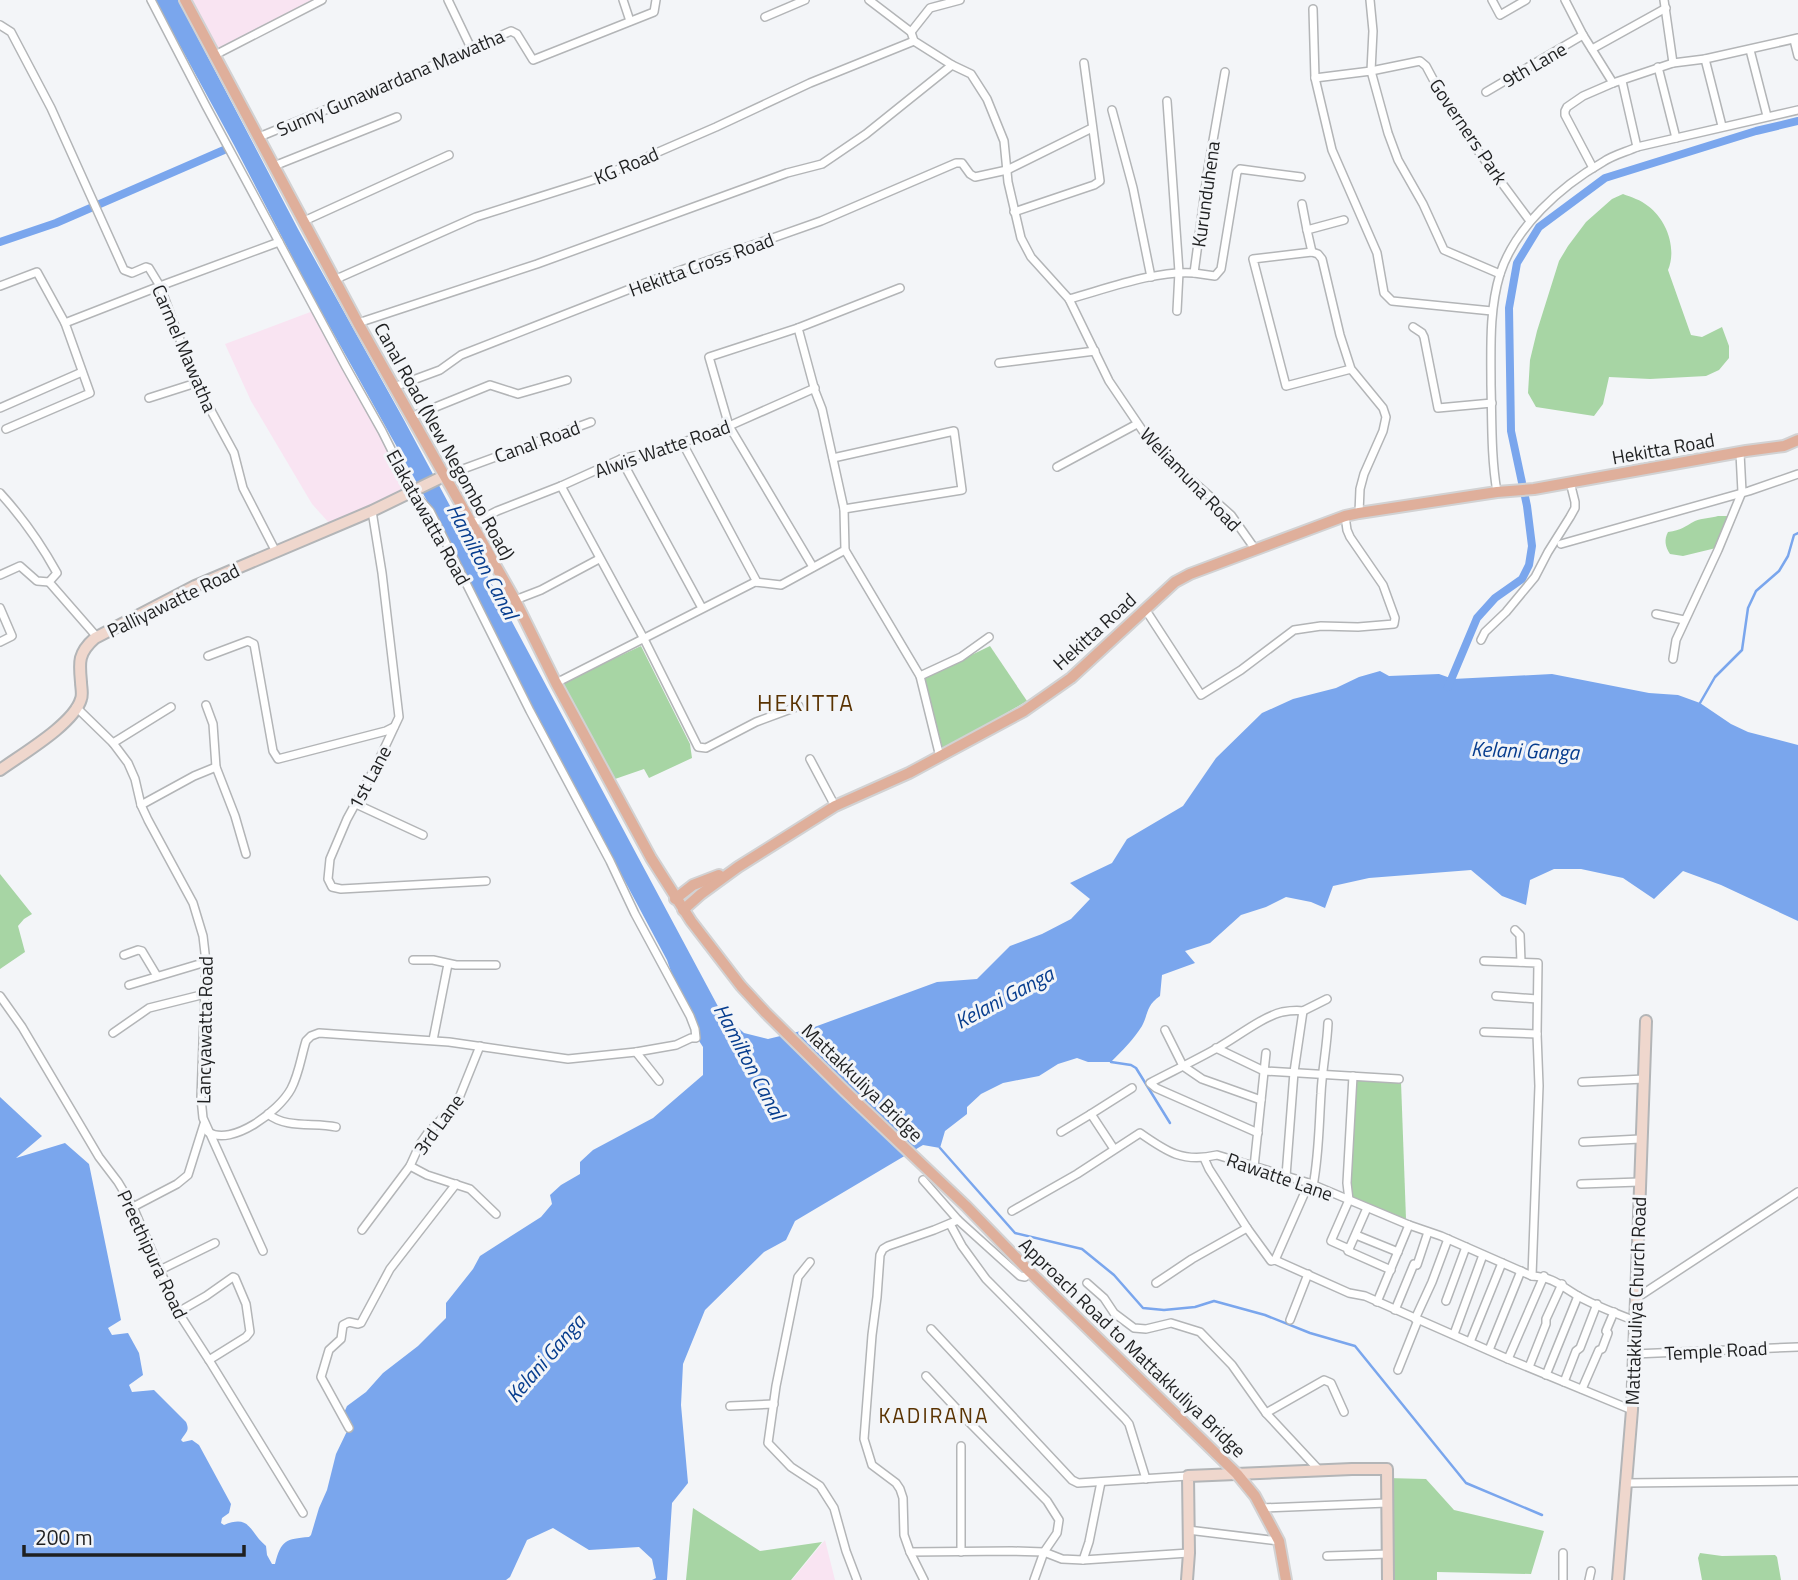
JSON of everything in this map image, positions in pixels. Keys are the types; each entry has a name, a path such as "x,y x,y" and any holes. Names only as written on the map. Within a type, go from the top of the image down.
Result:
{"main road":[{"name":"Canal Road (New Negombo Road)","path":"185,0 358,323 515,600 556,683 651,858 675,899 741,986 781,1028"},
{"name":"Hekitta Road","path":"683,910 738,867 835,806 909,773 1024,711 1071,678 1144,610 1175,583 1190,574 1345,516 1534,489 1784,446 1798,440"},
{"name":"Hekitta Road","path":"675,899 693,885 738,867"},
{"name":"Mattakkuliya Bridge","path":"781,1028 921,1162"},
{"name":"Approach Road to Mattakkuliya Bridge","path":"921,1162 1237,1474 1255,1496 1279,1541 1286,1580"}],"street":[{"name":"Elakatawatta Road","path":"151,0 412,491 430,511 635,914 690,1016 696,1038 676,1045 636,1052"},
{"path":"215,55 322,0"},
{"path":"448,0 471,48"},
{"path":"623,0 630,21"},
{"name":"Sunny Gunawardana Mawatha","path":"259,137 511,31 517,34 533,60 654,12 656,0"},
{"path":"765,17 804,0"},
{"name":"Weliamuna Road","path":"869,0 952,65 971,74 987,99 1004,141 1020,238 1031,257 1069,299 1110,381 1153,446 1231,515 1255,550"},
{"path":"913,36 930,8 960,0"},
{"path":"1370,0 1373,31 1371,71 1398,160 1423,204 1444,250 1500,274"},
{"path":"1492,0 1500,15 1527,0"},
{"path":"1565,0 1583,36 1617,82 1637,147"},
{"path":"1592,49 1665,4 1672,62"},
{"path":"1313,9 1315,78 1332,150 1377,253 1384,293 1392,301 1492,311"},
{"name":"Carmel Mawatha","path":"0,25 11,32 51,108 124,270 132,273 149,268 160,286 196,383 234,453 243,488 276,552"},
{"name":"KG Road","path":"334,279 476,216 596,179 913,36"},
{"name":"9th Lane","path":"1486,92 1583,36"},
{"path":"1593,168 1567,120 1565,111 1583,96 1672,62 1705,59 1796,39 1798,57"},
{"path":"1750,50 1767,116"},
{"path":"1705,59 1722,127"},
{"name":"Governers Park","path":"1315,78 1420,61 1426,66 1464,132 1530,221"},
{"path":"1014,212 1100,181 1084,63"},
{"path":"358,323 537,264 787,173 822,164 866,134 952,65"},
{"path":"1658,67 1676,138"},
{"name":"Kurunduhena","path":"1069,299 1151,277 1179,272 1194,273 1225,72"},
{"path":"1167,101 1179,272 1178,310"},
{"path":"1112,110 1133,188 1151,277"},
{"path":"1499,492 1494,471 1492,311 1500,274 1510,251 1530,221 1559,193 1613,156 1637,147 1798,110"},
{"path":"274,166 397,117"},
{"path":"1007,170 1093,128"},
{"path":"304,221 449,155"},
{"name":"Hekitta Cross Road","path":"394,387 440,370 461,355 653,280 821,221 956,163 962,163 975,177 1007,170"},
{"path":"1194,273 1215,276 1221,269 1237,172 1240,169 1301,177"},
{"path":"1302,204 1311,252"},
{"path":"1307,230 1344,220"},
{"path":"65,323 279,242"},
{"path":"1350,369 1286,386 1253,259 1311,252 1318,254 1321,259 1350,369 1383,408 1386,417 1383,431 1364,474 1359,513"},
{"path":"0,286 37,272 65,323 90,393 6,429"},
{"path":"813,567 729,426 709,357 797,328 900,288"},
{"path":"1413,327 1424,337 1438,408 1492,403"},
{"path":"797,328 822,409 833,458 844,509 845,550 920,676 940,757"},
{"path":"999,363 1095,351"},
{"path":"0,408 82,372"},
{"path":"411,417 490,385 518,394 567,380"},
{"path":"149,398 196,383"},
{"name":"Alwis Watte Road","path":"471,524 621,459 667,448 729,426 815,388"},
{"name":"Canal Road","path":"444,476 591,422"},
{"path":"1057,467 1138,424"},
{"path":"833,458 954,431 962,490 844,509"},
{"path":"682,442 757,582"},
{"path":"1673,659 1676,640 1684,620 1742,492 1740,453"},
{"path":"621,459 702,608"},
{"path":"1561,544 1749,491 1798,474"},
{"name":"Palliyawatte Road","path":"76,707 82,697 79,671 81,655 86,646 97,637 195,586 372,511 444,476"},
{"path":"1480,640 1535,577 1570,517 1575,502 1570,482"},
{"path":"561,486 644,639 698,747 706,748 756,722 799,706"},
{"path":"0,493 16,510 57,573 49,582"},
{"name":"1st Lane","path":"372,511 399,717 347,819 330,859 328,879 332,887 341,889 486,881"},
{"path":"1144,610 1201,695 1241,670 1294,630 1321,626 1394,624 1395,618 1383,585 1350,537 1345,516"},
{"path":"556,683 755,582 780,586 845,550"},
{"path":"515,600 541,590 599,559"},
{"path":"0,575 20,565 37,581 49,582 97,637"},
{"path":"0,608 12,636 0,642"},
{"path":"1656,614 1684,620"},
{"path":"920,676 961,657 989,637"},
{"path":"208,656 248,641 254,644 273,751 278,759 386,731 396,726"},
{"path":"206,705 213,724 216,767 246,854"},
{"path":"0,770 58,729 73,714 76,707"},
{"name":"Lancyawatta Road","path":"76,707 113,743 128,762 141,805 193,903 203,936 206,962 201,1098 204,1122 263,1251"},
{"path":"113,743 171,707"},
{"path":"810,759 835,806"},
{"path":"141,805 216,767"},
{"path":"356,804 423,835"},
{"path":"1515,930 1520,934 1521,962"},
{"path":"124,955 142,951 157,976"},
{"path":"413,960 471,966 496,965"},
{"path":"1484,961 1538,963 1539,1086 1532,1276"},
{"path":"129,985 206,962"},
{"path":"433,1040 448,964"},
{"path":"113,1032 149,1008 205,994"},
{"name":"Preethipura Road","path":"0,996 22,1027 99,1157 133,1206 178,1312 303,1513"},
{"path":"1496,996 1537,999"},
{"path":"1258,1133 1150,1083 1262,1021 1282,1012 1303,1011 1327,999"},
{"path":"1286,1176 1294,1072 1303,1011"},
{"name":"Mattakkuliya Church Road","path":"1618,1580 1632,1410 1646,1021"},
{"path":"1275,1261 1311,1184 1318,1147 1328,1023"},
{"path":"1165,1030 1183,1066 1202,1079 1261,1100"},
{"path":"1484,1032 1537,1034"},
{"path":"208,1132 220,1136 235,1133 268,1114 290,1090 306,1041 315,1034 433,1040 568,1059 636,1052 659,1081"},
{"name":"3rd Lane","path":"362,1230 410,1166 427,1134 457,1102 480,1046"},
{"path":"1216,1048 1264,1071 1399,1079"},
{"path":"1254,1167 1266,1053"},
{"path":"1353,1076 1347,1183 1349,1200 1331,1241 1391,1270"},
{"path":"1582,1082 1644,1079"},
{"path":"1060,1132 1132,1088"},
{"path":"268,1114 283,1122 336,1127"},
{"path":"1091,1114 1114,1149"},
{"path":"133,1206 177,1184 188,1175 204,1122"},
{"path":"1012,1211 1077,1174 1140,1133 1167,1152 1188,1158 1204,1158"},
{"path":"1583,1142 1640,1139"},
{"name":"Rawatte Lane","path":"1632,1410 1365,1296 1349,1293 1271,1261 1247,1228 1204,1158 1217,1155 1311,1184 1532,1276 1544,1276 1562,1284 1578,1296 1635,1321"},
{"path":"410,1166 475,1192 496,1214"},
{"path":"923,1180 954,1222 1020,1276 1024,1277 1030,1272"},
{"path":"1581,1184 1639,1182"},
{"path":"349,1428 321,1377 329,1350 339,1342 343,1325 349,1322 360,1323 390,1269 456,1184"},
{"path":"1635,1299 1798,1192"},
{"path":"1349,1250 1367,1208"},
{"path":"954,1222 962,1246 986,1279 1129,1424 1146,1479"},
{"path":"923,1580 904,1535 903,1498 900,1489 872,1465 864,1439 872,1335 880,1255 883,1249 954,1222"},
{"path":"1377,1302 1409,1225"},
{"path":"1156,1283 1247,1228"},
{"path":"1395,1310 1414,1264 1417,1265 1428,1232"},
{"path":"1356,1235 1398,1252"},
{"path":"1398,1370 1448,1239"},
{"path":"160,1270 215,1243"},
{"path":"1447,1301 1466,1247"},
{"path":"1454,1334 1483,1255"},
{"path":"810,1262 798,1277 768,1443 791,1467 820,1486 834,1508 857,1580"},
{"path":"1469,1342 1502,1263"},
{"path":"1489,1350 1521,1271"},
{"path":"1290,1320 1308,1274"},
{"path":"1508,1359 1544,1276"},
{"path":"178,1312 213,1292 230,1278 235,1278 246,1304 250,1332 209,1360"},
{"path":"1087,1283 1104,1298 1114,1312 1134,1328 1146,1329 1171,1323 1200,1332 1231,1366 1266,1413 1320,1471"},
{"path":"1529,1367 1562,1284"},
{"path":"1546,1375 1578,1296"},
{"path":"1564,1382 1597,1304"},
{"path":"1582,1389 1599,1350 1602,1349 1614,1312"},
{"path":"931,1329 1072,1480 1078,1483 1387,1469 1388,1580"},
{"name":"Temple Road","path":"1634,1354 1798,1347"},
{"path":"926,1376 1047,1501 1059,1520 1057,1533 1044,1552 1034,1580"},
{"path":"1266,1413 1324,1380 1331,1383 1344,1412"},
{"path":"730,1406 774,1404"},
{"path":"961,1446 961,1552"},
{"path":"1187,1580 1188,1476"},
{"path":"1626,1483 1798,1481"},
{"path":"1083,1560 1101,1482"},
{"path":"1262,1508 1387,1503"},
{"path":"1188,1530 1279,1541"},
{"path":"910,1552 1044,1552 1062,1559 1083,1560 1189,1553"},
{"path":"1563,1553 1563,1580"},
{"path":"1327,1556 1388,1554"},
{"path":"1589,1580 1591,1571"}],"shaded area":[{"path":"191,0 313,0 216,49"},
{"path":"313,311 408,488 330,524 312,504 251,401 225,344"},
{"path":"825,1540 835,1580 792,1580"}],"green space":[{"path":"1623,194 1648,206 1665,227 1671,244 1668,270 1691,335 1702,337 1722,327 1729,346 1729,358 1719,370 1706,376 1650,379 1609,377 1603,404 1594,416 1536,407 1528,393 1530,360 1559,261 1586,222 1612,199"},
{"path":"1729,516 1716,548 1683,556 1670,554 1666,543 1668,532 1698,520"},
{"path":"641,646 690,744 692,758 649,778 644,769 615,779 562,683"},
{"path":"990,646 1027,701 943,750 925,682 926,677"},
{"path":"0,874 32,914 18,926 25,952 0,969"},
{"path":"1356,1079 1401,1082 1406,1219 1348,1197"},
{"path":"1387,1478 1426,1479 1454,1510 1544,1531 1531,1574 1437,1572 1437,1580 1393,1580"},
{"path":"693,1508 760,1551 822,1542 791,1580 686,1580"},
{"path":"1700,1553 1722,1556 1775,1555 1781,1580 1702,1580 1698,1558"}],"water":[{"path":"155,0 178,0 298,229 404,420 721,1012 744,1033 768,1039 809,1029 937,982 977,979 1010,946 1071,919 1090,899 1070,883 1112,863 1127,839 1183,806 1216,758 1262,713 1293,699 1336,688 1380,671 1389,676 1439,674 1453,679 1552,674 1649,693 1678,695 1700,703 1748,732 1798,745 1798,921 1721,885 1683,871 1654,899 1623,878 1581,869 1554,869 1530,880 1526,905 1502,896 1471,870 1369,878 1333,886 1325,908 1286,897 1241,915 1210,943 1185,951 1195,963 1162,975 1160,996 1150,1006 1135,1036 1111,1062 1088,1062 1077,1058 1058,1064 1039,1076 1003,1083 981,1094 967,1107 967,1114 945,1131 940,1148 923,1145 795,1221 786,1240 764,1252 705,1310 683,1364 681,1405 688,1483 672,1503 667,1580 652,1580 656,1578 652,1559 639,1547 589,1550 553,1528 527,1540 510,1577 506,1580 0,1580 0,1097 42,1136 16,1158 65,1143 89,1164 121,1320 108,1328 112,1335 128,1333 139,1353 143,1375 129,1385 132,1392 154,1390 186,1422 187,1430 181,1440 192,1440 199,1445 231,1504 229,1513 222,1518 221,1523 224,1525 240,1522 249,1526 266,1546 267,1555 272,1564 275,1564 282,1545 290,1540 311,1535 336,1454 349,1427 343,1415 347,1406 418,1346 446,1318 446,1303 480,1256 541,1217 552,1204 550,1195 580,1174 580,1162 593,1150 653,1118 703,1075 703,1047 690,1027 667,960 541,724 431,508 312,295"}],"waterway":[{"path":"1448,687 1477,618 1495,598 1522,579 1529,565 1532,546 1527,506 1511,431 1509,308 1517,263 1539,227 1605,178 1756,131 1798,121"},
{"path":"0,242 56,223 224,150"},
{"path":"1700,703 1715,677 1742,650 1748,608 1756,591 1779,571 1788,556 1794,535 1798,533"},
{"path":"1111,1062 1136,1068 1170,1123"},
{"path":"940,1148 1015,1233 1082,1249 1114,1275 1143,1308 1164,1310 1195,1307 1214,1301 1265,1315 1310,1333 1355,1346 1466,1483 1542,1515"}],"district":[{"name":"HEKITTA","path":"806,702"},
{"name":"KADIRANA","path":"934,1415"}],"water label":[{"name":"Hamilton Canal","path":"483,561"},
{"name":"Kelani Ganga","path":"1525,750"},
{"name":"Kelani Ganga","path":"1004,997"},
{"name":"Hamilton Canal","path":"750,1061"},
{"name":"Kelani Ganga","path":"545,1358"}]}
